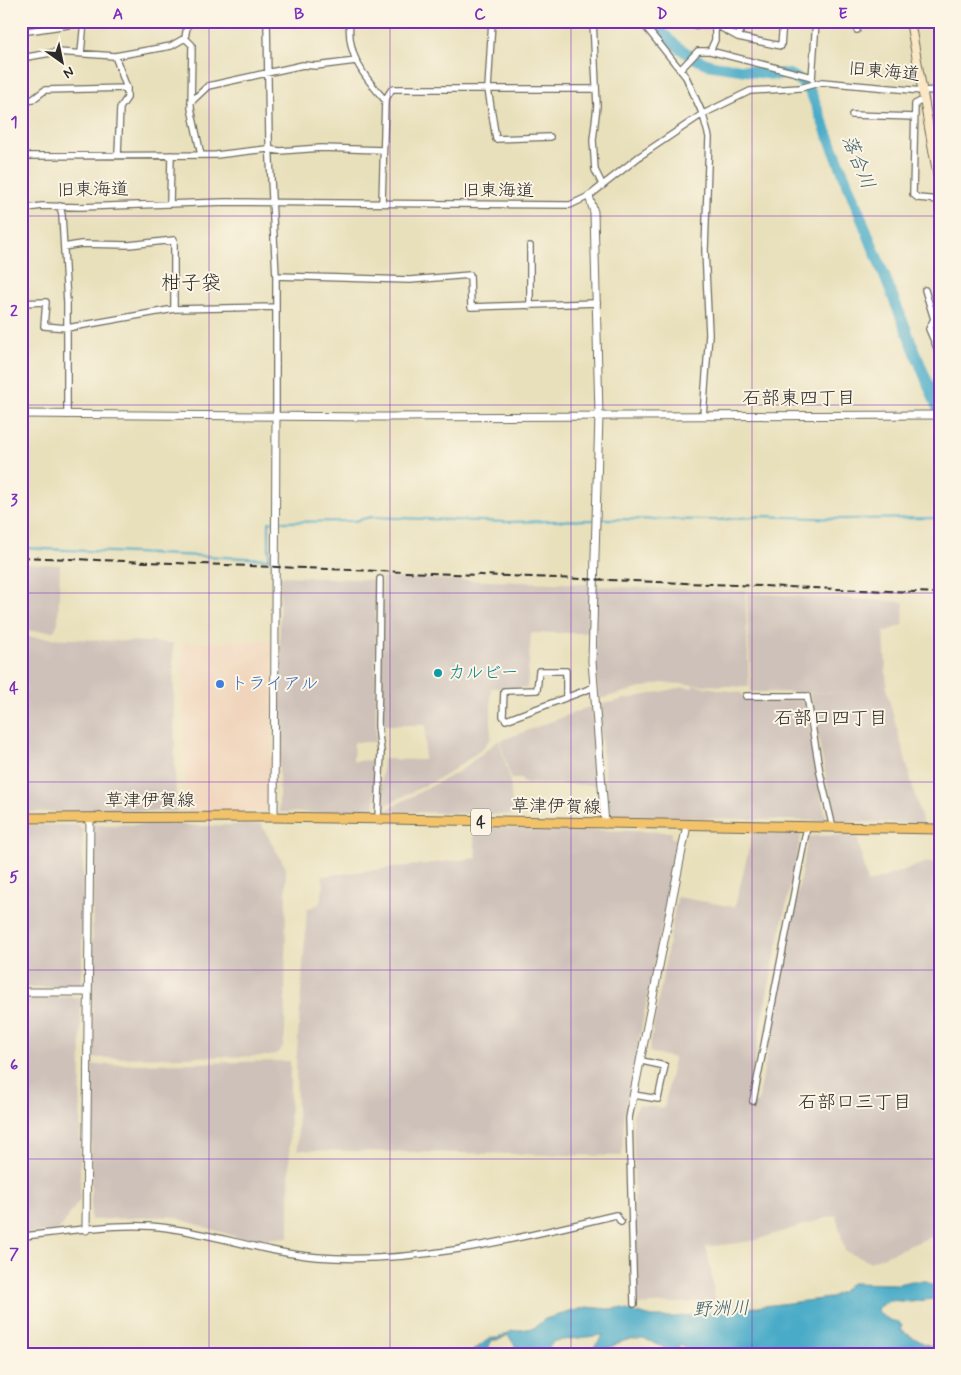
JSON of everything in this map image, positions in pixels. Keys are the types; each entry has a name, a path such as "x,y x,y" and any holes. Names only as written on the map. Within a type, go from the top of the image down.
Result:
{"main road":[{"path":"910,21 940,189"},
{"name":"草津伊賀線","path":"21,818 274,817 940,829"}],"street":[{"path":"21,32 95,21"},
{"path":"185,38 188,21"},
{"path":"267,21 269,149 276,276 274,817"},
{"path":"350,21 350,43 356,61 366,78 385,100"},
{"path":"492,21 488,89 496,139 550,137"},
{"path":"593,21 597,106 593,140 595,170 602,184"},
{"path":"641,21 681,69 703,115 709,137 705,250 709,334 703,416"},
{"path":"676,21 690,26 716,24 738,37 781,46 783,21"},
{"path":"738,37 744,21"},
{"path":"802,21 816,22 813,84"},
{"path":"857,30 858,21"},
{"path":"933,21 940,22"},
{"path":"81,54 84,22"},
{"path":"710,51 715,40 716,24"},
{"path":"21,58 57,52 101,57 115,56 171,46 185,38"},
{"path":"185,38 192,46 191,102 201,156"},
{"path":"681,69 698,51 710,51 812,77"},
{"path":"115,56 127,88 126,98 120,108 118,154"},
{"path":"191,102 208,86 303,65 316,66 356,61"},
{"name":"旧東海道","path":"21,209 60,206 273,202 570,205 589,196 640,156 703,115 750,90 800,88 813,84 838,83 922,91 940,90"},
{"path":"21,102 32,100 45,90 127,88"},
{"path":"382,203 382,150 385,100 392,89 595,89"},
{"path":"923,100 915,104 913,194 918,198 940,200"},
{"path":"852,115 914,117"},
{"path":"21,156 118,154 201,156 269,149 280,151 320,148 382,150"},
{"path":"170,204 171,155"},
{"path":"589,196 594,212 599,415 593,572 594,686 604,824"},
{"path":"60,206 64,247 67,328 67,415"},
{"path":"64,247 81,244 129,245 174,240 174,308"},
{"path":"530,246 530,306"},
{"path":"276,276 410,280 470,275 471,307 597,303"},
{"path":"925,290 934,319 929,330 940,355"},
{"path":"21,303 46,302 44,326 67,328 174,308 276,307"},
{"path":"21,414 276,416 937,415"},
{"path":"378,819 380,579"},
{"path":"566,697 566,671 539,671 536,690 504,691 504,716 506,720 566,697 594,686"},
{"path":"746,696 807,696 820,773 833,828"},
{"path":"86,1230 90,818"},
{"path":"634,1304 628,1118 642,1061 687,825"},
{"path":"753,1102 807,827"},
{"path":"21,992 87,992"},
{"path":"633,1099 658,1099 665,1066 642,1061"},
{"path":"21,1236 104,1227 167,1228 317,1257 373,1257 422,1255 505,1241 616,1215 621,1222"}],"shaded area":[{"path":"21,563 60,565 58,623 54,631 21,631"},
{"path":"282,576 375,580 376,742 354,742 353,761 376,760 375,814 279,812 280,578"},
{"path":"382,578 589,584 588,633 531,633 527,688 491,688 491,738 480,751 444,776 380,808 383,759 424,760 426,725 379,725"},
{"path":"596,586 745,591 749,687 661,683 598,699 595,653"},
{"path":"747,593 904,602 903,625 884,632 887,692 923,824 834,821 810,693 883,693 751,692"},
{"path":"21,637 173,643 176,811 21,812"},
{"path":"273,640 271,807 264,811 188,813 187,781 185,777 182,643"},
{"path":"693,685 741,693 745,699 800,700 805,703 826,818 823,821 617,816 608,808 598,705 684,687 693,688"},
{"path":"592,706 598,785 523,783 522,779 511,779 500,741"},
{"path":"499,740 510,780 513,815 384,811 460,771"},
{"path":"173,824 202,826 261,824 286,868 285,1033 283,1047 277,1053 270,1056 92,1058 93,825"},
{"path":"21,825 78,825 83,831 82,987 21,987"},
{"path":"472,827 672,832 671,838 679,839 624,1115 622,1156 298,1150 296,1066 307,909 319,904 324,886 322,876 477,858"},
{"path":"753,832 798,833 801,836 761,1022 748,1103 758,1102 808,838 812,836 857,835 867,883 924,863 940,862 940,1233 870,1262 845,1251 836,1215 752,1241 706,1247 715,1301 636,1305 633,1115 638,1105 664,1108 674,1058 649,1052 677,897 735,907"},
{"path":"21,997 79,997 81,1007 80,1199 59,1230 21,1235"},
{"path":"290,1061 289,1237 246,1240 171,1216 91,1220 92,1065"}],"water":[{"path":"911,1281 927,1281 934,1287 940,1287 940,1298 911,1302 890,1300 877,1308 880,1314 886,1318 899,1322 902,1326 900,1330 925,1344 940,1349 940,1354 772,1354 688,1349 678,1344 682,1354 648,1340 635,1339 622,1342 601,1352 588,1354 604,1335 554,1341 544,1354 516,1354 517,1349 508,1335 499,1340 492,1340 488,1348 483,1352 469,1354 490,1338 498,1338 512,1331 534,1328 545,1319 587,1307 619,1308 652,1317 675,1317 829,1298 841,1292 851,1283 898,1284"}],"waterway":[{"name":"落合川","path":"652,21 678,47 701,61 710,65 776,75 787,74 800,81 811,93 940,414"},
{"path":"599,519 719,520 761,516 841,519 940,518"},
{"path":"277,522 354,521 371,517 507,522 594,520"},
{"path":"21,548 269,559 269,522 273,522"}],"railway":[{"path":"21,557 940,593"}],"place":[{"name":"カルビー","path":"438,673"},
{"name":"トライアル","path":"220,684"}],"district":[{"name":"柑子袋","path":"191,283"},
{"name":"石部東四丁目","path":"799,398"},
{"name":"石部口四丁目","path":"831,718"},
{"name":"石部口三丁目","path":"855,1102"}],"water label":[{"name":"野洲川","path":"721,1309"}]}
